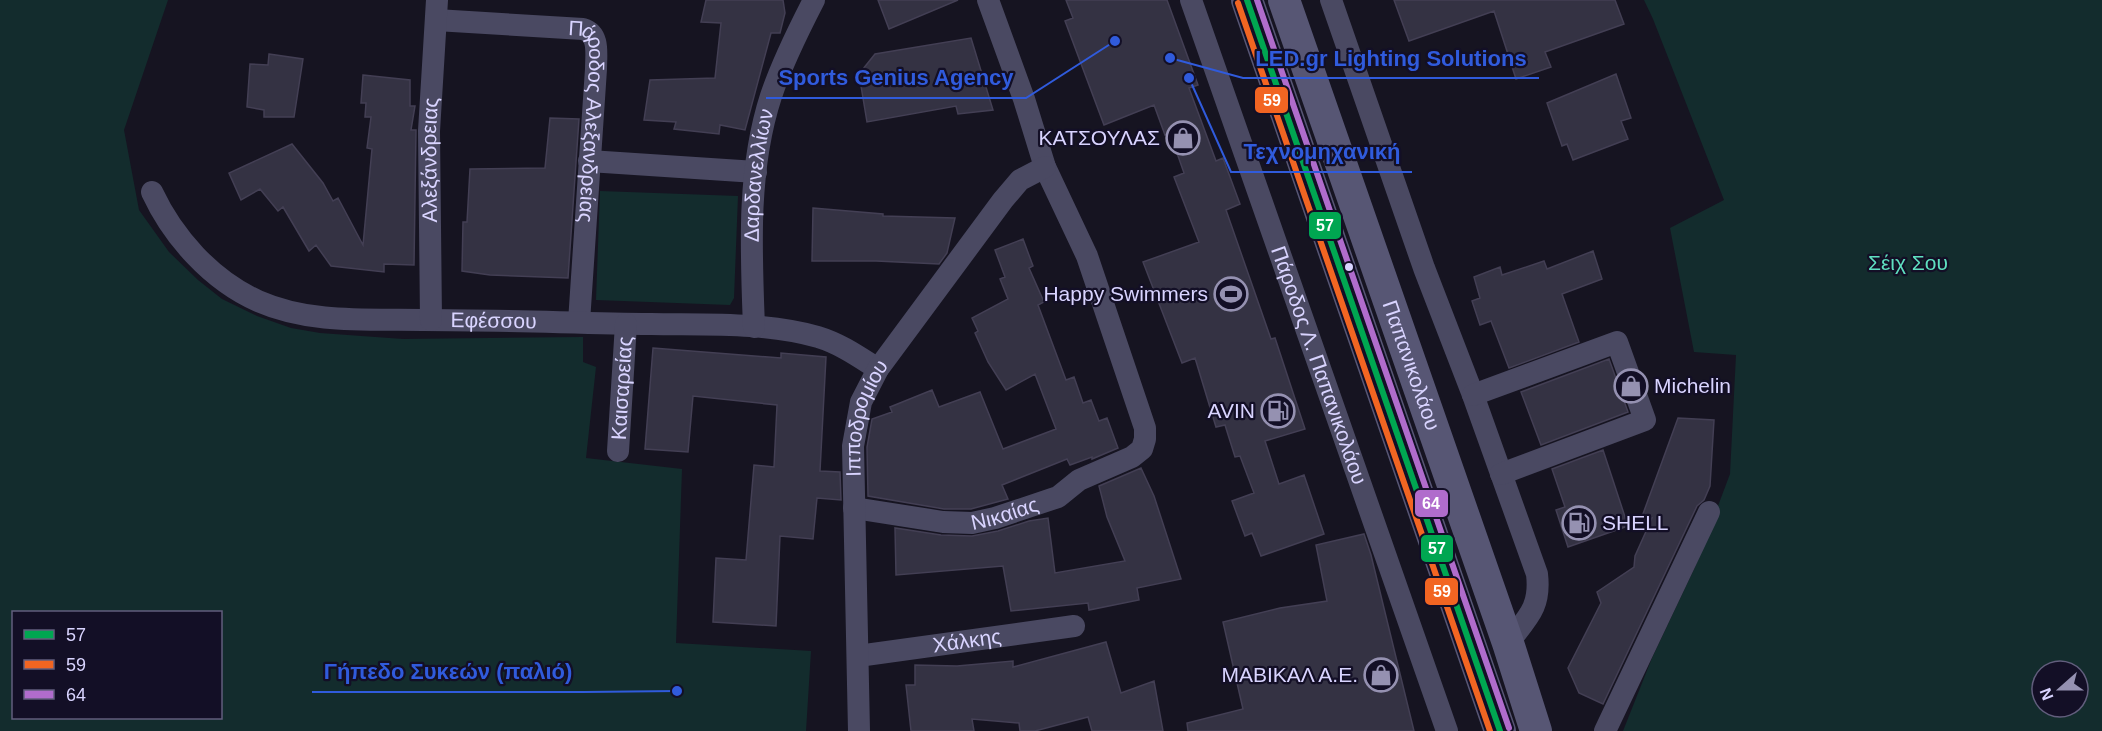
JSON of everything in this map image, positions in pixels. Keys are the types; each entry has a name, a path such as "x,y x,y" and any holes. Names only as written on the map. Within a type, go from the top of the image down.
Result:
{"main road":[{"name":"Παπανικολάου","path":"1247,0 1500,731"},
{"name":"Παπανικολάου","path":"1284,0 1508,644 1536,731"}],"street":[{"name":"Δαρδανελλίων","path":"754,327 751,236 761,136 779,73 814,0"},
{"path":"988,0 1024,99 1045,167"},
{"name":"Πάροδος Λ. Παπανικολάου","path":"1191,0 1447,731"},
{"path":"1331,0 1424,268 1535,564 1539,586 1538,597 1532,612 1508,644"},
{"name":"Πάροδος Αλεξανδρείας","path":"436,10 583,28 591,32 594,37 596,47 579,322"},
{"name":"Αλεξάνδρειας","path":"431,320 429,131 436,10"},
{"path":"589,161 756,172"},
{"name":"Ιπποδρομίου","path":"859,731 853,446 861,402 878,369 1010,190 1020,180 1045,167"},
{"name":"Νικαίας","path":"854,508 943,522 972,523 995,519 1058,497 1079,480 1132,457 1142,449 1145,428 1116,338 1087,256 1045,167"},
{"name":"Εφέσσου","path":"152,192 174,230 205,265 232,286 259,302 297,313 354,320 579,322 754,327 808,334 831,341 878,369"},
{"name":"Καισαρείας","path":"618,451 626,324"},
{"path":"1473,395 1617,342 1645,420 1502,474"},
{"path":"1605,731 1709,512"},
{"name":"Χάλκης","path":"858,656 1074,626"}],"green space":[{"path":"0,0 168,0 124,130 139,210 169,252 222,299 257,316 291,328 320,333 403,339 583,337 583,362 596,367 586,458 682,469 676,643 811,651 806,731 0,731"},
{"name":"Σέιχ Σου","path":"1644,0 2102,0 2102,731 1623,731 1652,658 1695,567 1730,474 1736,355 1694,352 1670,228 1724,200"},
{"path":"600,191 738,196 734,298 730,305 596,300"}],"building":[{"path":"706,0 783,0 785,13 780,33 771,33 745,130 720,125 719,134 674,129 676,122 644,120 650,80 715,78 721,23 701,22"},
{"path":"878,0 958,0 889,29"},
{"path":"1066,0 1167,0 1198,85 1189,88 1216,161 1223,158 1240,204 1226,210 1271,339 1275,338 1305,429 1265,441 1279,484 1304,475 1324,534 1261,556 1252,533 1245,536 1232,501 1254,493 1240,456 1235,457 1225,425 1216,427 1195,358 1182,363 1143,262 1199,242 1174,177 1184,173 1170,133 1165,135 1154,105 1104,125 1065,21 1073,18"},
{"path":"1394,0 1615,0 1624,24 1545,52 1551,67 1516,79 1494,11 1409,41"},
{"path":"971,38 993,110 958,114 956,106 867,122 859,74 875,54"},
{"path":"269,54 303,59 294,117 264,117 264,110 247,107 250,64 268,65"},
{"path":"1616,74 1631,118 1621,121 1628,139 1573,160 1567,144 1562,146 1547,103"},
{"path":"363,75 410,80 410,106 415,106 411,130 416,130 414,265 384,264 384,272 331,266 316,245 309,251 283,207 278,211 260,189 241,200 229,173 292,144 323,183 333,201 338,198 363,245 372,149 367,148 371,117 365,117 366,103 361,103"},
{"path":"550,118 579,119 568,278 490,275 462,271 463,222 467,222 470,169 545,168"},
{"path":"813,208 883,214 883,216 955,218 947,253 939,264 812,261"},
{"path":"1023,239 1033,266 1029,268 1044,302 1038,305 1066,380 1074,377 1083,403 1091,400 1099,421 1107,418 1118,448 1070,465 1067,459 1002,485 1008,499 971,509 944,509 868,496 867,447 872,419 892,412 890,407 932,390 939,407 980,392 1003,449 1056,429 1035,374 1006,390 988,362 975,333 978,331 972,318 1008,299 1000,279 1005,277 995,250"},
{"path":"1593,251 1602,279 1562,294 1579,342 1509,368 1491,321 1480,325 1472,301 1480,298 1474,277 1500,267 1502,275 1544,261 1547,269"},
{"path":"653,348 781,358 781,353 826,357 820,471 840,472 841,500 817,498 813,539 780,536 776,626 713,622 716,558 746,560 754,465 774,467 777,405 693,396 688,452 645,449"},
{"path":"1609,359 1628,412 1541,445 1521,392"},
{"path":"1678,418 1714,420 1710,486 1704,500 1697,506 1603,704 1579,693 1568,668 1601,603 1597,592 1634,567 1635,556 1652,518 1640,522"},
{"path":"1603,450 1628,526 1568,547 1556,510 1565,507 1552,469"},
{"path":"1141,468 1154,496 1181,579 1137,588 1139,600 1089,610 1088,603 1011,611 1003,566 896,575 895,528 941,535 972,536 1048,518 1055,573 1125,561 1107,517 1099,486"},
{"path":"1364,534 1414,731 1188,731 1187,723 1243,709 1223,622 1280,608 1327,601 1316,545"},
{"path":"1106,642 1121,693 1154,681 1163,731 1092,731 1088,717 1035,731 1020,731 1019,723 972,719 974,731 911,731 906,685 915,685 915,665 957,666 1013,661 1013,667"}],"transit line":[{"name":"57","path":"1247,0 1500,731"},
{"name":"64","path":"1257,0 1509,728"},
{"name":"59","path":"1238,3 1490,731"}],"place":[{"name":"Sports Genius Agency","path":"1115,41"},
{"name":"LED.gr Lighting Solutions","path":"1170,58"},
{"name":"Τεχνομηχανική","path":"1189,78"},
{"name":"ΚΑΤΣΟΥΛΑΣ","path":"1183,138"},
{"name":"Happy Swimmers","path":"1231,294"},
{"name":"Michelin","path":"1631,386"},
{"name":"AVIN","path":"1278,411"},
{"name":"SHELL","path":"1579,523"},
{"name":"ΜΑΒΙΚΑΛ Α.Ε.","path":"1381,675"},
{"name":"Γήπεδο Συκεών (παλιό)","path":"677,691"}]}
